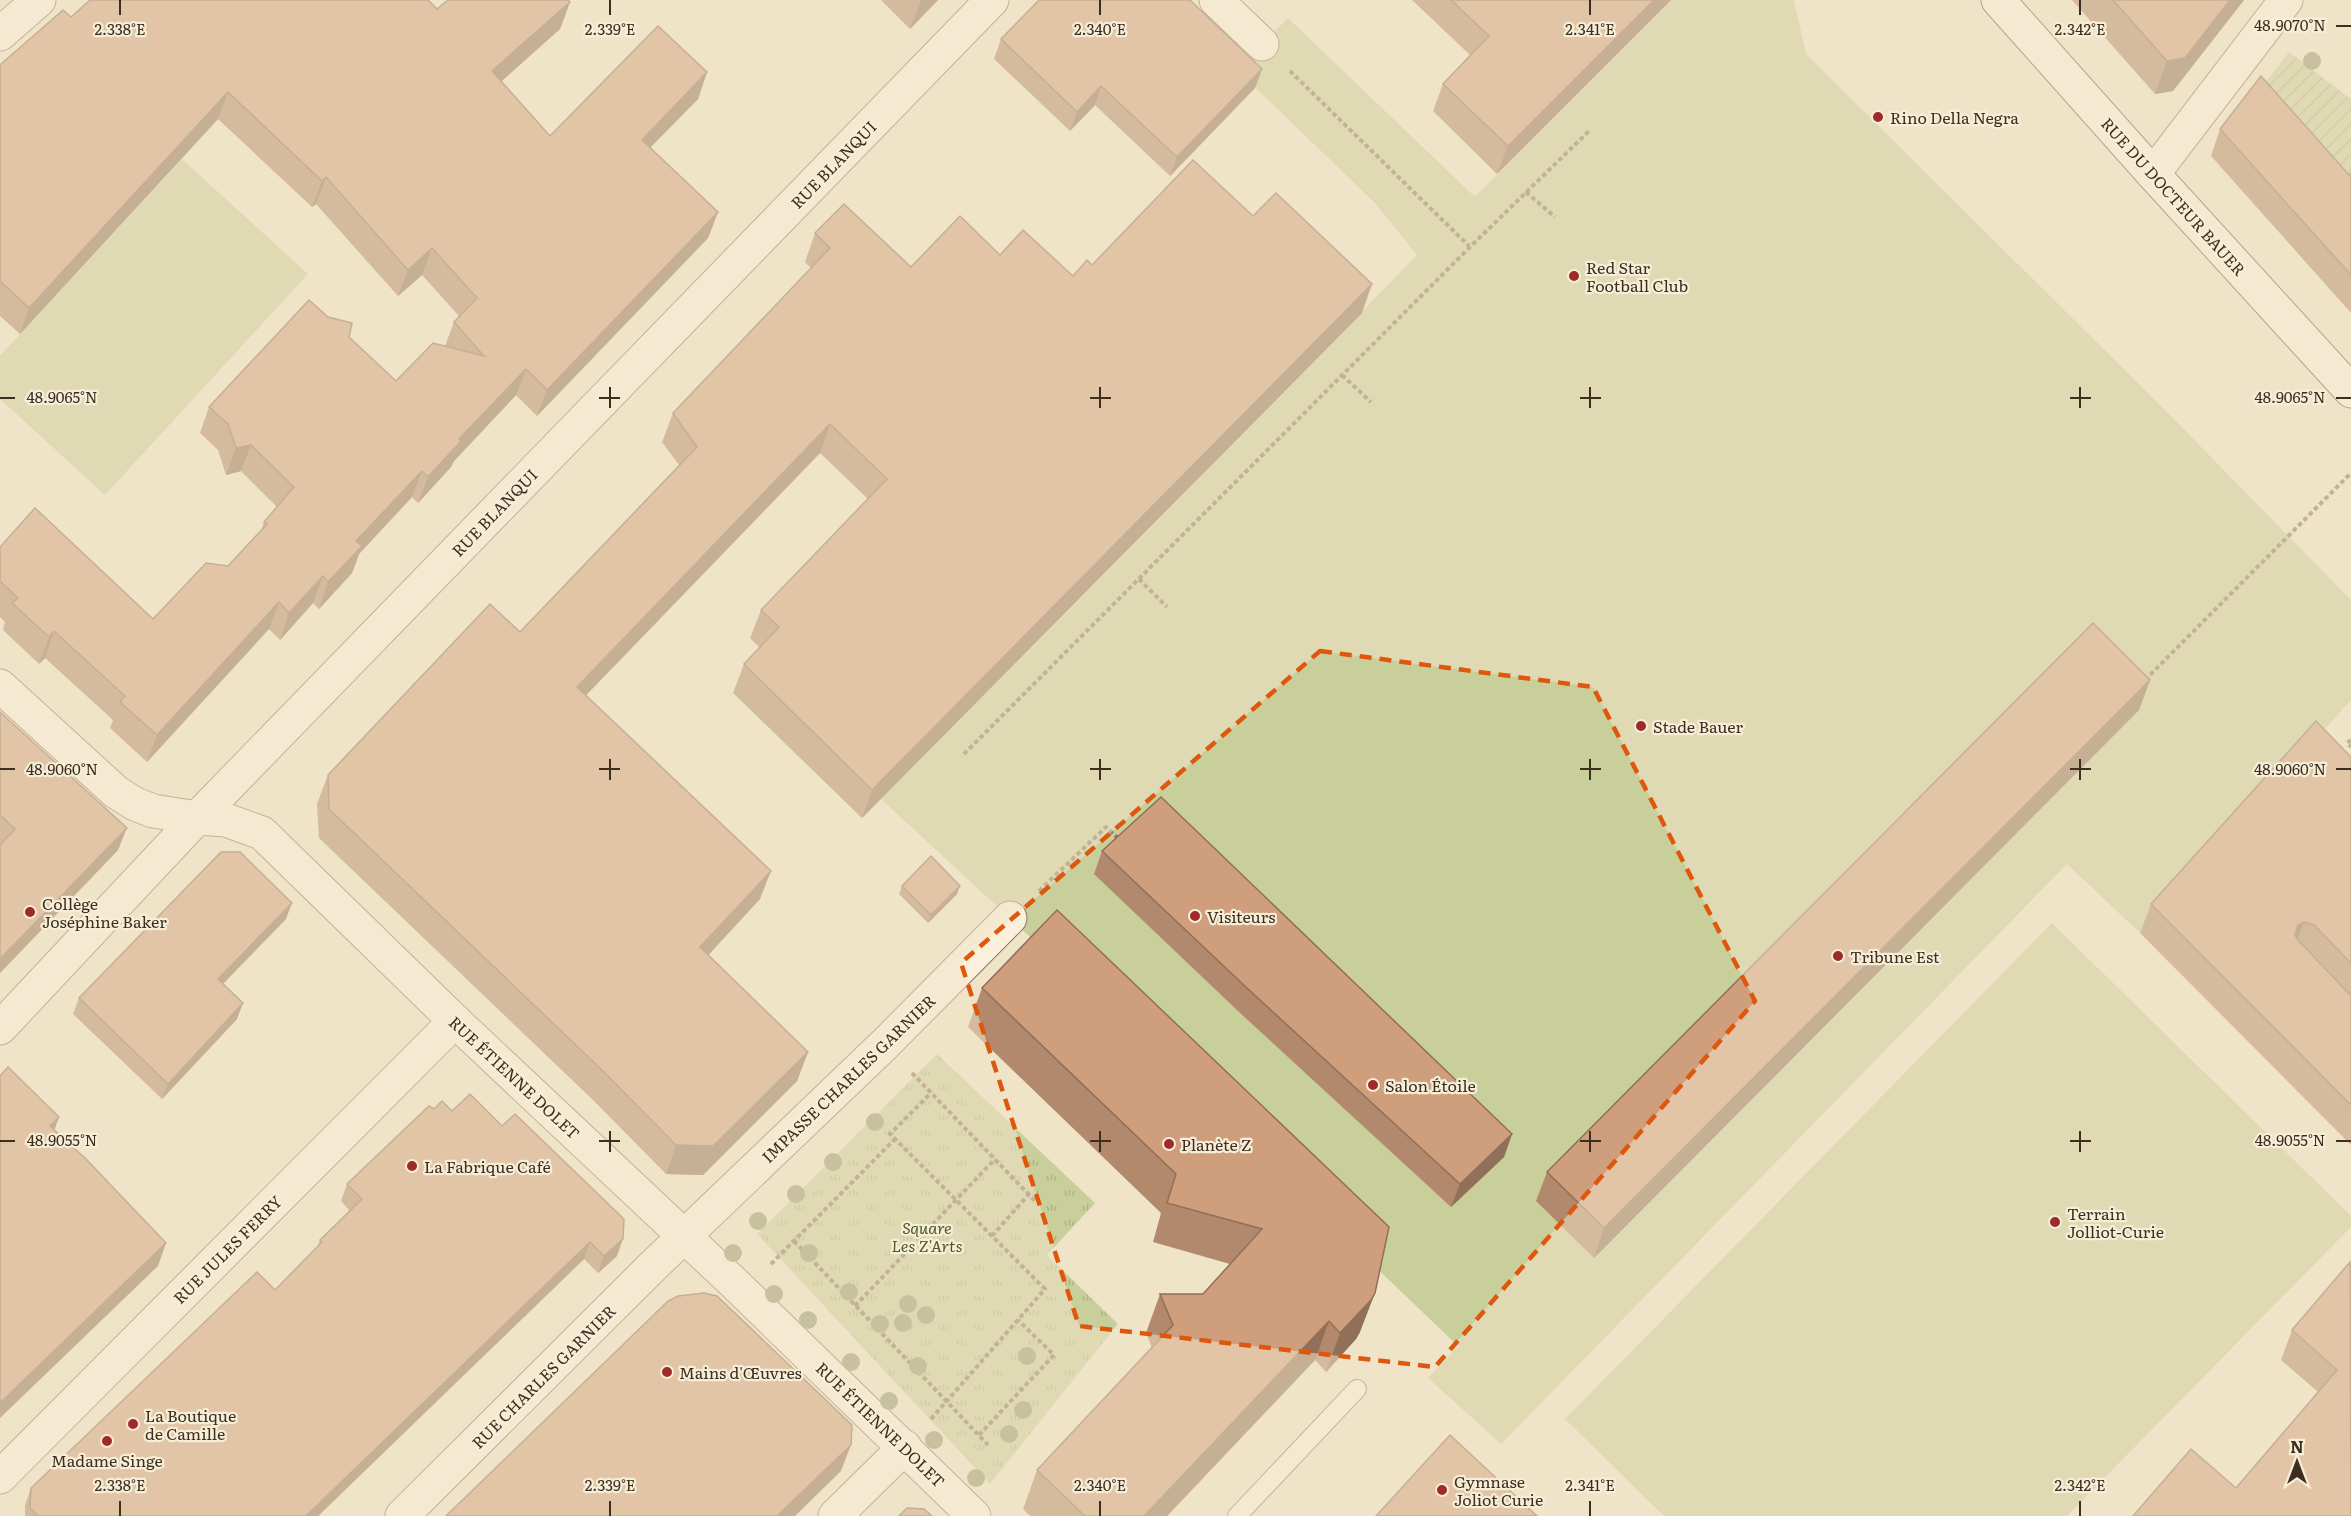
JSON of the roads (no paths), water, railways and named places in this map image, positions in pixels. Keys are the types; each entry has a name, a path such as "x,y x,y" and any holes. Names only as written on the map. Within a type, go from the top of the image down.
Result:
{"street":[{"path":"0,34 39,0"},
{"name":"RUE BLANQUI","path":"0,1028 197,818 992,0"},
{"path":"1216,0 1262,44"},
{"name":"RUE DU DOCTEUR BAUER","path":"1998,0 2351,391"},
{"path":"2153,174 2286,0"},
{"name":"RUE ÉTIENNE DOLET","path":"0,687 116,792 135,804 153,811 226,820 262,833 455,1021 685,1236 974,1516"},
{"name":"IMPASSE CHARLES GARNIER","path":"685,1236 885,1044 1010,918"},
{"name":"RUE JULES FERRY","path":"0,1477 455,1021"},
{"name":"RUE CHARLES GARNIER","path":"402,1516 685,1236"},
{"path":"835,1516 905,1447"}],"lane":[{"path":"1237,1516 1357,1389"}],"place":[{"name":"Rino Della Negra","path":"1878,117"},
{"name":"Red Star Football Club","path":"1574,276"},
{"name":"Stade Bauer","path":"1641,726"},
{"name":"Collège Joséphine Baker","path":"30,912"},
{"name":"Visiteurs","path":"1195,916"},
{"name":"Tribune Est","path":"1838,956"},
{"name":"Salon Étoile","path":"1373,1085"},
{"name":"Planète Z","path":"1169,1144"},
{"name":"La Fabrique Café","path":"412,1166"},
{"name":"Terrain Jolliot-Curie","path":"2055,1222"},
{"name":"Mains d'Œuvres","path":"667,1372"},
{"name":"La Boutique de Camille","path":"133,1424"},
{"name":"Madame Singe","path":"107,1441"},
{"name":"Gymnase Joliot Curie","path":"1442,1490"}],"park label":[{"name":"Square Les Z'Arts","path":"927,1236"}]}
